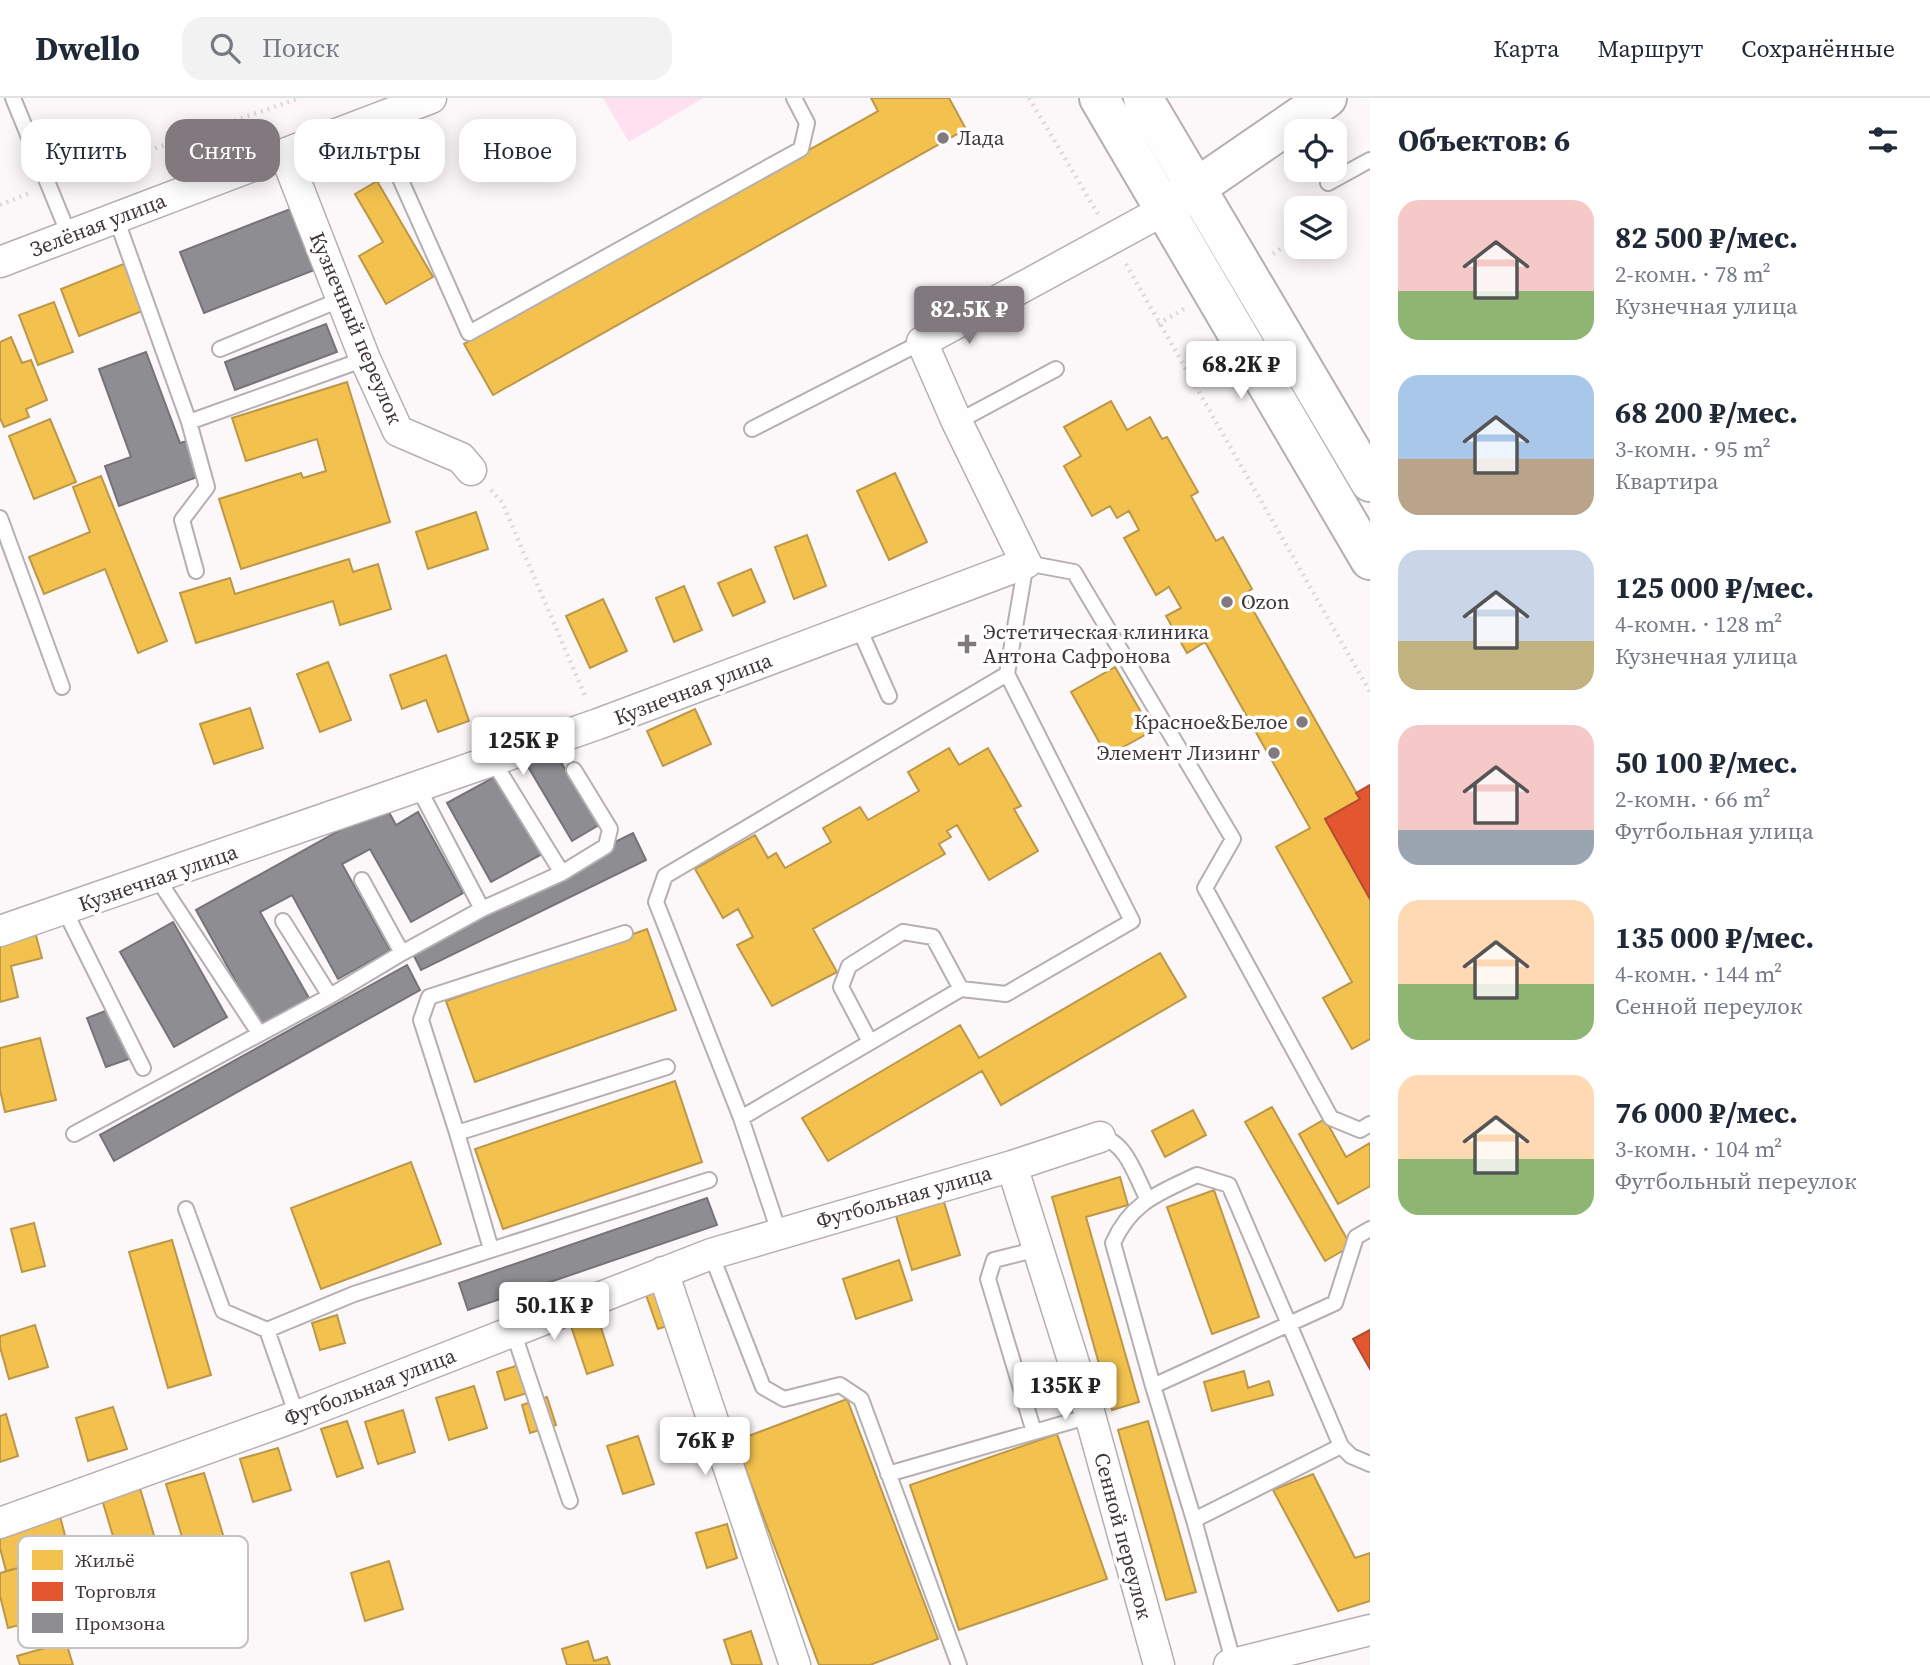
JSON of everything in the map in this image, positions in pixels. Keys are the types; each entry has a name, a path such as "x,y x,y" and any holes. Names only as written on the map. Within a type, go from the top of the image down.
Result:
{"main road":[{"path":"1099,98 1370,560"},
{"path":"1143,98 1370,482"},
{"path":"1164,210 1327,98"}],"street":[{"name":"Зелёная улица","path":"377,119 431,98"},
{"name":"Зелёная улица","path":"0,262 294,151"},
{"name":"Кузнечный переулок","path":"285,154 365,359 398,431 461,458 471,470"},
{"path":"1026,563 957,422 922,342 1164,210"},
{"name":"Кузнечная улица","path":"0,931 65,911 598,724 1026,563"},
{"name":"Футбольная улица","path":"0,1523 297,1416 711,1254 1012,1166 1100,1137"},
{"name":"Сенной переулок","path":"1012,1166 1090,1416 1159,1665"},
{"path":"663,1272 795,1665"},
{"path":"1232,1664 1370,1630"}],"lane":[{"path":"13,98 69,235"},
{"path":"402,182 469,333 801,149 807,123 794,98"},
{"path":"1328,183 1370,160"},
{"path":"116,218 189,422 207,487 183,520 196,571"},
{"path":"220,349 342,299"},
{"path":"752,429 922,342"},
{"path":"189,422 365,359"},
{"path":"957,422 1056,369"},
{"path":"0,518 62,687"},
{"path":"741,1118 961,989 1006,994 1132,921 1007,674 1026,563 1074,572 1233,839 1205,888 1331,1118 1360,1130 1370,1124"},
{"path":"858,626 889,696"},
{"path":"779,1232 741,1118 656,902 665,876 1007,674"},
{"path":"493,761 562,873"},
{"path":"74,1135 330,996 482,909 562,873 606,846 610,828 574,770"},
{"path":"418,788 482,909"},
{"path":"157,878 259,1033"},
{"path":"362,880 402,953"},
{"path":"65,911 143,1068"},
{"path":"283,921 330,996"},
{"path":"870,1042 841,987 849,966 904,932 933,937 961,989"},
{"path":"491,1249 421,1020 429,996 625,933"},
{"path":"457,1133 667,1068"},
{"path":"1100,1137 1111,1139 1122,1151 1147,1198"},
{"path":"1232,1664 1194,1520 1113,1243 1123,1220 1147,1198 1197,1175 1229,1185 1341,1446 1370,1464"},
{"path":"186,1209 223,1311 267,1330 354,1294 709,1180"},
{"path":"1153,1386 1335,1303 1356,1237 1370,1229"},
{"path":"1034,1432 988,1279 994,1260 1038,1249"},
{"path":"711,1254 763,1387 784,1399 840,1385 861,1399 959,1665"},
{"path":"267,1330 297,1416"},
{"path":"513,1331 570,1501"},
{"path":"888,1474 1090,1416"},
{"path":"1194,1520 1341,1446"}],"path":[{"path":"0,205 49,185 300,98"},
{"path":"1029,98 1113,240 1158,324 1370,692"},
{"path":"1269,256 1284,246"},
{"path":"1158,324 1190,305"},
{"path":"471,470 502,502 598,724"}],"shaded area":[{"path":"603,98 703,98 629,142"}],"building: Жильё":[{"path":"871,98 949,98 966,129 493,395 464,344 878,111"},
{"path":"378,182 433,277 386,304 359,256 383,242 355,194"},
{"path":"126,263 145,310 79,336 61,289"},
{"path":"54,302 73,352 38,365 19,315"},
{"path":"11,337 22,363 31,360 47,400 26,409 29,417 4,427 0,418 0,342"},
{"path":"347,382 390,522 241,569 219,499 301,473 303,478 326,471 317,439 246,461 232,418"},
{"path":"1111,401 1127,430 1150,417 1162,439 1167,437 1198,492 1191,496 1216,541 1223,537 1252,589 1244,594 1360,799 1325,819 1370,899 1370,1039 1352,1049 1323,998 1352,982 1276,847 1310,828 1205,642 1187,653 1166,616 1181,608 1169,587 1156,595 1124,538 1139,530 1129,511 1117,518 1110,506 1092,516 1064,466 1081,456 1064,427"},
{"path":"50,419 76,482 34,499 9,436"},
{"path":"895,473 927,542 889,560 857,491"},
{"path":"101,476 167,641 138,653 105,569 44,594 29,557 90,532 73,487"},
{"path":"476,512 488,549 428,569 416,532"},
{"path":"807,535 826,586 794,599 775,547"},
{"path":"349,559 353,572 378,564 391,609 340,625 333,601 196,643 180,593 230,578 235,594"},
{"path":"751,569 765,602 733,616 718,583"},
{"path":"684,586 702,630 674,642 656,598"},
{"path":"603,599 627,651 590,668 566,616"},
{"path":"446,655 469,721 438,732 426,700 402,709 390,675"},
{"path":"328,662 351,720 320,732 297,674"},
{"path":"1115,667 1152,731 1107,756 1071,692"},
{"path":"250,708 263,748 214,764 200,724"},
{"path":"695,709 711,744 663,766 647,731"},
{"path":"949,748 959,765 988,748 1021,806 1014,809 1038,851 989,880 957,825 947,831 951,837 939,844 945,854 813,929 837,972 772,1006 737,945 753,937 738,909 723,918 695,869 755,835 768,858 776,853 785,868 831,842 823,828 860,807 868,820 919,791 908,772"},
{"path":"34,928 42,958 11,966 18,997 0,1002 0,937"},
{"path":"647,929 676,1010 475,1082 446,1001"},
{"path":"1160,953 1186,997 1001,1105 982,1071 828,1161 802,1118 960,1025 979,1058"},
{"path":"40,1038 56,1100 5,1112 0,1090 0,1048"},
{"path":"675,1081 702,1162 503,1229 475,1149"},
{"path":"1272,1107 1351,1246 1325,1261 1245,1122"},
{"path":"1193,1110 1206,1135 1165,1157 1152,1131"},
{"path":"1325,1119 1346,1157 1370,1143 1370,1186 1338,1204 1299,1134"},
{"path":"411,1162 441,1244 321,1289 291,1208"},
{"path":"1120,1177 1128,1205 1086,1217 1139,1402 1112,1410 1052,1197"},
{"path":"1214,1190 1259,1317 1212,1334 1167,1207"},
{"path":"944,1202 960,1255 912,1270 896,1216"},
{"path":"34,1223 45,1266 22,1272 11,1229"},
{"path":"172,1240 211,1375 168,1388 129,1252"},
{"path":"899,1260 912,1300 856,1319 843,1279"},
{"path":"680,1284 691,1318 658,1329 646,1295"},
{"path":"337,1315 345,1343 320,1350 312,1323"},
{"path":"598,1318 613,1365 587,1374 571,1326"},
{"path":"35,1325 48,1367 9,1379 0,1347 0,1336"},
{"path":"522,1364 530,1392 505,1400 497,1372"},
{"path":"1244,1371 1248,1388 1269,1381 1273,1395 1212,1411 1204,1382"},
{"path":"474,1386 487,1428 449,1440 436,1398"},
{"path":"547,1397 556,1425 530,1433 522,1405"},
{"path":"847,1399 938,1639 870,1665 819,1665 735,1441"},
{"path":"113,1407 127,1449 88,1461 76,1418"},
{"path":"403,1410 415,1452 378,1464 365,1422"},
{"path":"6,1414 18,1456 0,1462 0,1416"},
{"path":"347,1421 363,1468 337,1477 321,1429"},
{"path":"1148,1421 1196,1592 1166,1600 1118,1430"},
{"path":"1057,1434 1107,1579 959,1630 910,1485"},
{"path":"638,1436 654,1484 623,1494 607,1446"},
{"path":"278,1448 291,1490 253,1502 240,1459"},
{"path":"204,1473 223,1536 182,1536 166,1484"},
{"path":"1313,1474 1355,1558 1370,1553 1370,1601 1338,1611 1273,1490"},
{"path":"139,1485 154,1536 113,1536 101,1496"},
{"path":"60,1516 65,1536 18,1536 18,1568 6,1571 0,1548 0,1531"},
{"path":"727,1524 737,1558 707,1568 696,1533"},
{"path":"389,1561 403,1609 365,1621 351,1573"},
{"path":"18,1568 18,1625 8,1628 0,1596 0,1573"},
{"path":"751,1631 762,1665 732,1665 724,1640"},
{"path":"588,1641 594,1661 607,1657 610,1665 567,1665 562,1649"},
{"path":"45,1648 68,1648 73,1665 20,1665 17,1656"}],"building: Торговля":[{"path":"1370,785 1370,899 1325,819 1360,799 1356,793"},
{"path":"1370,1330 1370,1369 1353,1339"}],"building: Промзона":[{"path":"293,208 317,269 204,313 180,252"},
{"path":"326,324 337,352 235,390 225,362"},
{"path":"146,352 180,443 187,441 200,476 119,506 105,466 131,457 99,369"},
{"path":"553,749 599,825 572,841 527,765"},
{"path":"498,775 542,854 491,882 447,803"},
{"path":"385,805 396,825 418,812 463,893 411,922 370,849 342,864 390,950 338,979 292,895 260,912 309,998 260,1025 196,910"},
{"path":"633,833 646,860 421,970 408,944"},
{"path":"173,922 227,1017 174,1047 120,952"},
{"path":"407,965 420,990 114,1161 100,1135"},
{"path":"113,1008 132,1058 106,1067 87,1018"},
{"path":"707,1198 717,1225 468,1310 459,1283"}],"place":[{"name":"Лада","path":"943,138"},
{"name":"Ozon","path":"1227,602"},
{"name":"Эстетическая клиника Антона Сафронова","path":"967,644"},
{"name":"Красное&Белое","path":"1302,722"},
{"name":"Элемент Лизинг","path":"1274,753"}]}
